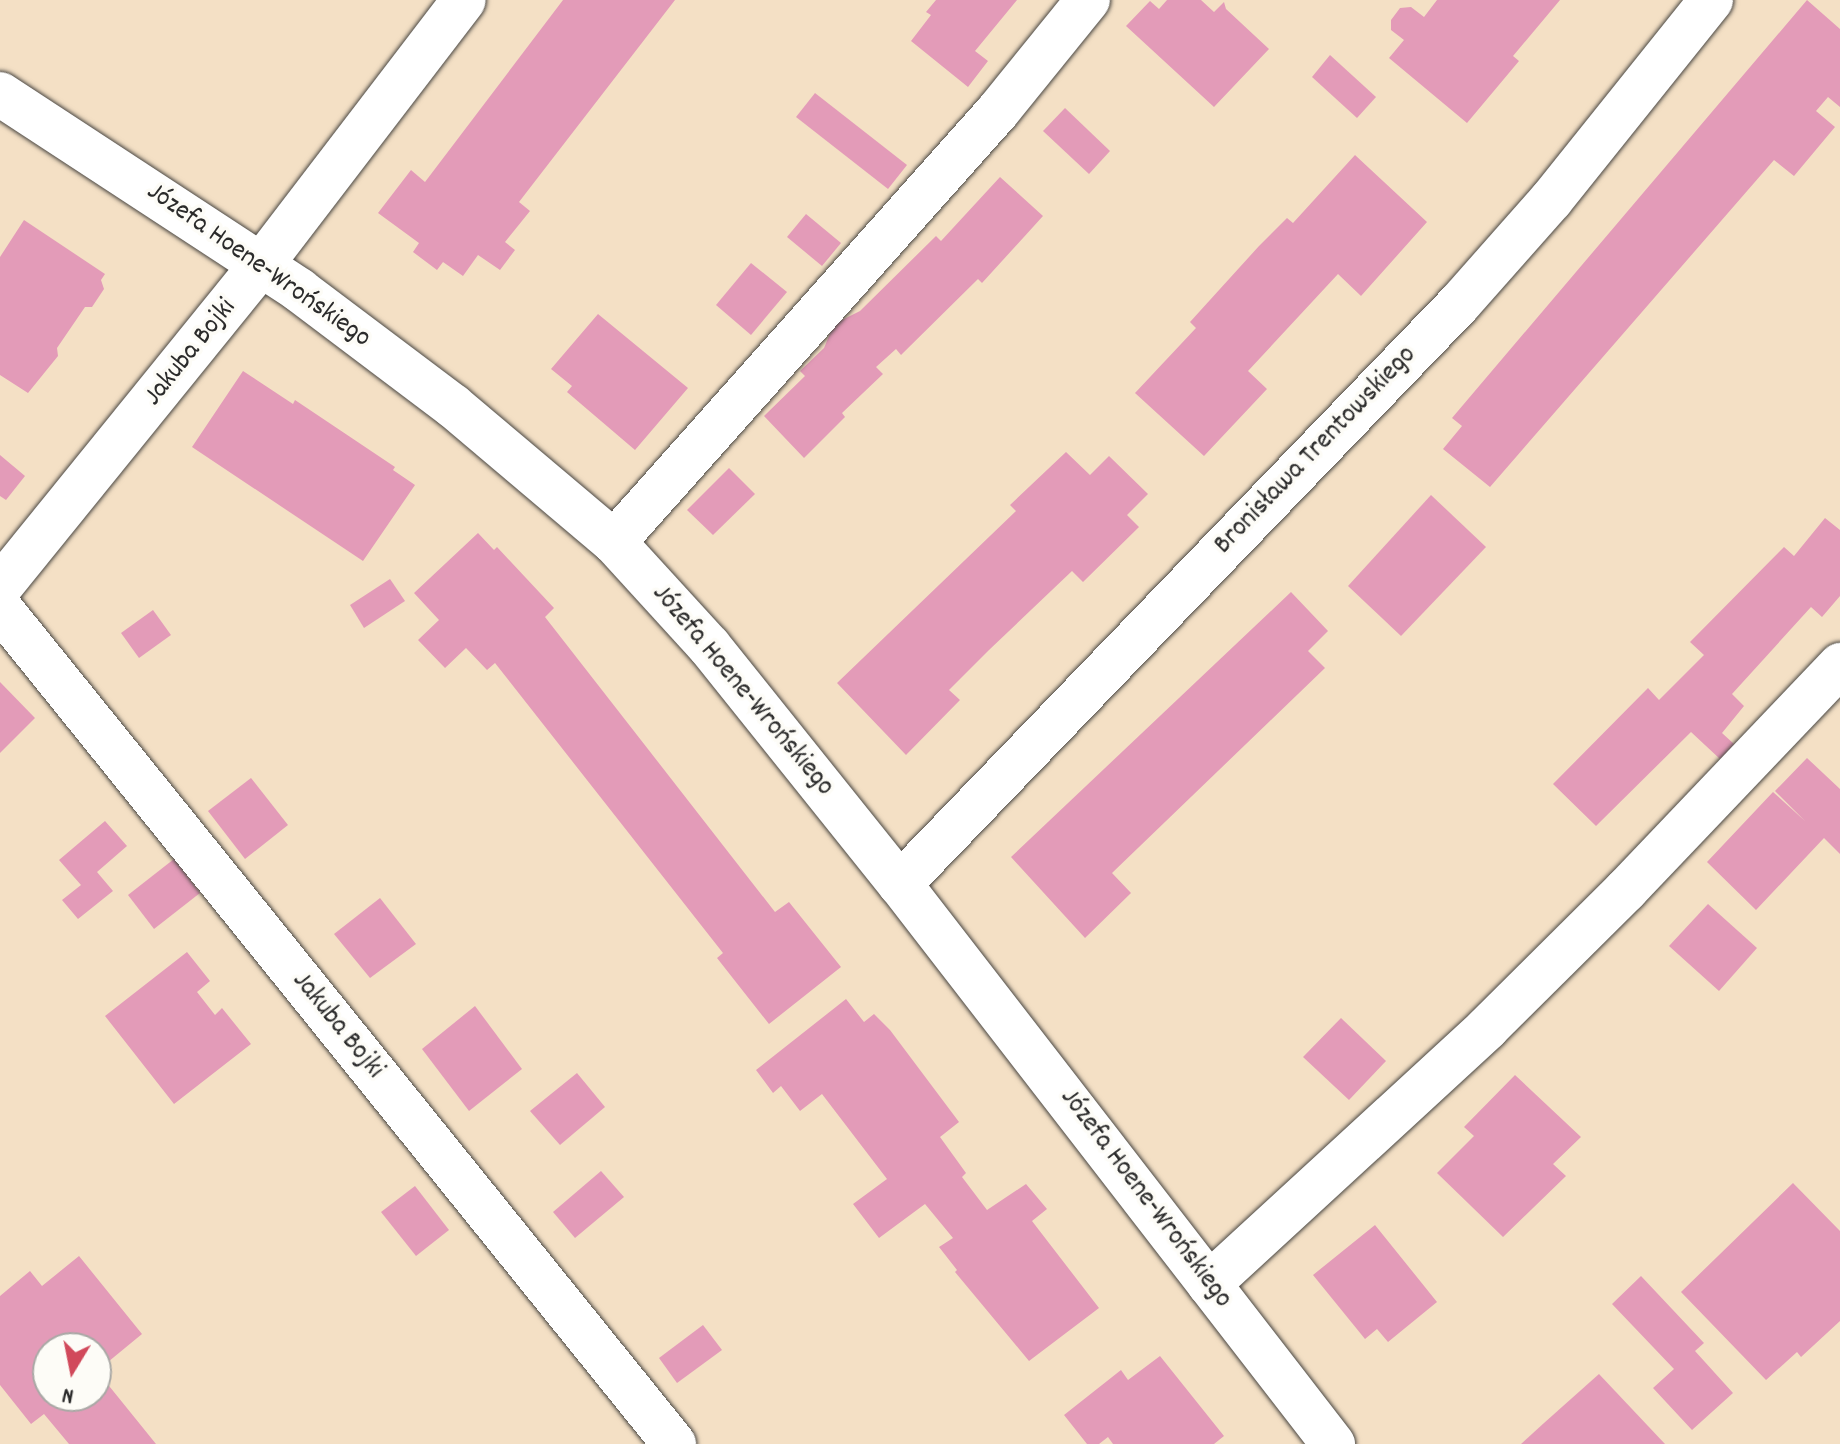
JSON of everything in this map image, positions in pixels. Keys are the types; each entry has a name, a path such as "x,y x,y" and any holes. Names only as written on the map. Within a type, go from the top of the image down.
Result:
{"street":[{"name":"Jakuba Bojki","path":"0,587 262,264 464,0"},
{"path":"614,542 998,111 1088,0"},
{"name":"Bronisława Trentowskiego","path":"900,884 1479,282 1551,200 1711,0"},
{"name":"Józefa Hoene-Wrońskiego","path":"0,94 262,264 453,406 614,542 709,646 900,884 1333,1444"},
{"name":"Jakuba Bojki","path":"0,608 674,1444"},
{"path":"1209,1284 1487,1028 1626,890 1840,665"}],"building":[{"path":"563,0 675,0 519,202 530,211 505,242 515,250 500,270 478,255 463,276 443,262 437,270 413,252 419,243 378,213 411,170 425,182"},
{"path":"936,0 1017,0 975,51 988,61 968,87 911,41 931,15 926,12"},
{"path":"1167,0 1201,0 1214,12 1224,2 1226,9 1269,49 1214,107 1126,26 1150,1 1159,9"},
{"path":"1437,0 1560,0 1513,56 1519,61 1467,123 1389,58 1404,40 1391,30 1391,20 1400,8 1411,7 1424,17"},
{"path":"1807,0 1840,29 1840,107 1828,97 1816,111 1835,127 1794,176 1774,160 1490,487 1443,449 1462,426 1452,418"},
{"path":"1330,55 1376,97 1357,118 1312,77"},
{"path":"815,93 907,165 888,189 796,117"},
{"path":"1065,108 1110,151 1089,174 1043,131"},
{"path":"1355,155 1427,222 1361,296 1338,274 1248,371 1267,389 1204,456 1135,393 1196,328 1190,322 1259,246 1287,218 1293,223"},
{"path":"1000,177 1043,216 982,283 978,279 901,355 896,349 876,367 883,374 842,413 845,417 804,458 764,416 805,376 800,371 824,348 834,324 860,311 936,236 941,241"},
{"path":"806,214 841,243 822,266 787,237"},
{"path":"24,220 105,274 101,280 104,289 92,307 85,307 57,348 58,356 28,393 0,375 0,257"},
{"path":"751,263 787,292 751,335 716,305"},
{"path":"598,314 688,388 635,450 567,392 572,386 551,369"},
{"path":"243,371 293,404 295,400 395,467 393,470 415,485 363,561 192,447"},
{"path":"1066,452 1090,475 1109,456 1148,494 1127,515 1139,527 1083,582 1072,571 989,650 949,690 960,700 906,755 837,683 1016,511 1010,505"},
{"path":"0,455 25,476 6,500 0,496"},
{"path":"729,468 755,494 713,535 687,510"},
{"path":"1431,495 1486,547 1401,636 1348,586"},
{"path":"1825,518 1840,530 1840,596 1822,617 1811,607 1732,694 1744,706 1722,733 1734,744 1720,759 1691,732 1596,826 1553,784 1648,688 1659,700 1704,655 1690,642 1784,547 1794,556"},
{"path":"478,533 494,550 497,547 554,608 545,617 775,912 789,902 841,967 769,1024 717,958 723,953 495,663 487,670 466,648 445,668 418,640 439,620 414,593"},
{"path":"390,579 405,601 364,628 350,605"},
{"path":"1291,592 1328,631 1308,651 1325,668 1112,873 1131,893 1085,938 1011,857"},
{"path":"153,610 171,635 139,658 121,633"},
{"path":"0,682 35,718 0,753"},
{"path":"1807,758 1840,789 1840,854 1824,838 1756,910 1707,862 1773,792 1805,821 1775,791"},
{"path":"251,778 288,825 245,859 208,811"},
{"path":"105,821 127,846 97,872 113,891 78,919 62,900 81,885 59,860"},
{"path":"174,859 200,893 154,929 128,895"},
{"path":"380,898 416,944 370,978 334,934"},
{"path":"1708,904 1757,948 1719,991 1669,946"},
{"path":"187,952 210,981 197,992 215,1015 222,1008 251,1044 174,1104 105,1016"},
{"path":"846,999 864,1022 874,1014 890,1030 959,1122 940,1137 966,1173 962,1177 987,1210 1026,1184 1047,1209 1032,1221 1099,1308 1029,1361 955,1272 957,1270 939,1247 953,1238 925,1204 879,1238 853,1204 887,1179 822,1094 800,1111 781,1086 773,1093 756,1070"},
{"path":"475,1006 522,1069 469,1111 422,1049"},
{"path":"1341,1018 1386,1061 1349,1100 1303,1057"},
{"path":"577,1073 605,1107 560,1145 530,1111"},
{"path":"1515,1075 1581,1137 1553,1164 1566,1176 1503,1237 1437,1173 1474,1136 1464,1127"},
{"path":"601,1171 624,1197 575,1238 553,1212"},
{"path":"1793,1183 1840,1231 1840,1321 1801,1357 1797,1352 1766,1380 1681,1292"},
{"path":"415,1186 449,1230 416,1256 381,1212"},
{"path":"1375,1225 1437,1302 1388,1342 1377,1329 1365,1339 1313,1275"},
{"path":"79,1256 142,1334 112,1359 112,1332 32,1332 32,1412 112,1412 112,1390 156,1444 69,1444 44,1414 31,1424 0,1385 0,1296 30,1271 42,1286"},
{"path":"1641,1276 1704,1343 1695,1351 1733,1393 1692,1430 1653,1388 1674,1369 1612,1304"},
{"path":"703,1325 722,1350 677,1383 659,1358"},
{"path":"1160,1356 1224,1436 1214,1444 1113,1444 1108,1437 1099,1444 1087,1444 1064,1415 1121,1370 1128,1380"},
{"path":"1599,1374 1665,1444 1521,1444 1544,1423"}]}
